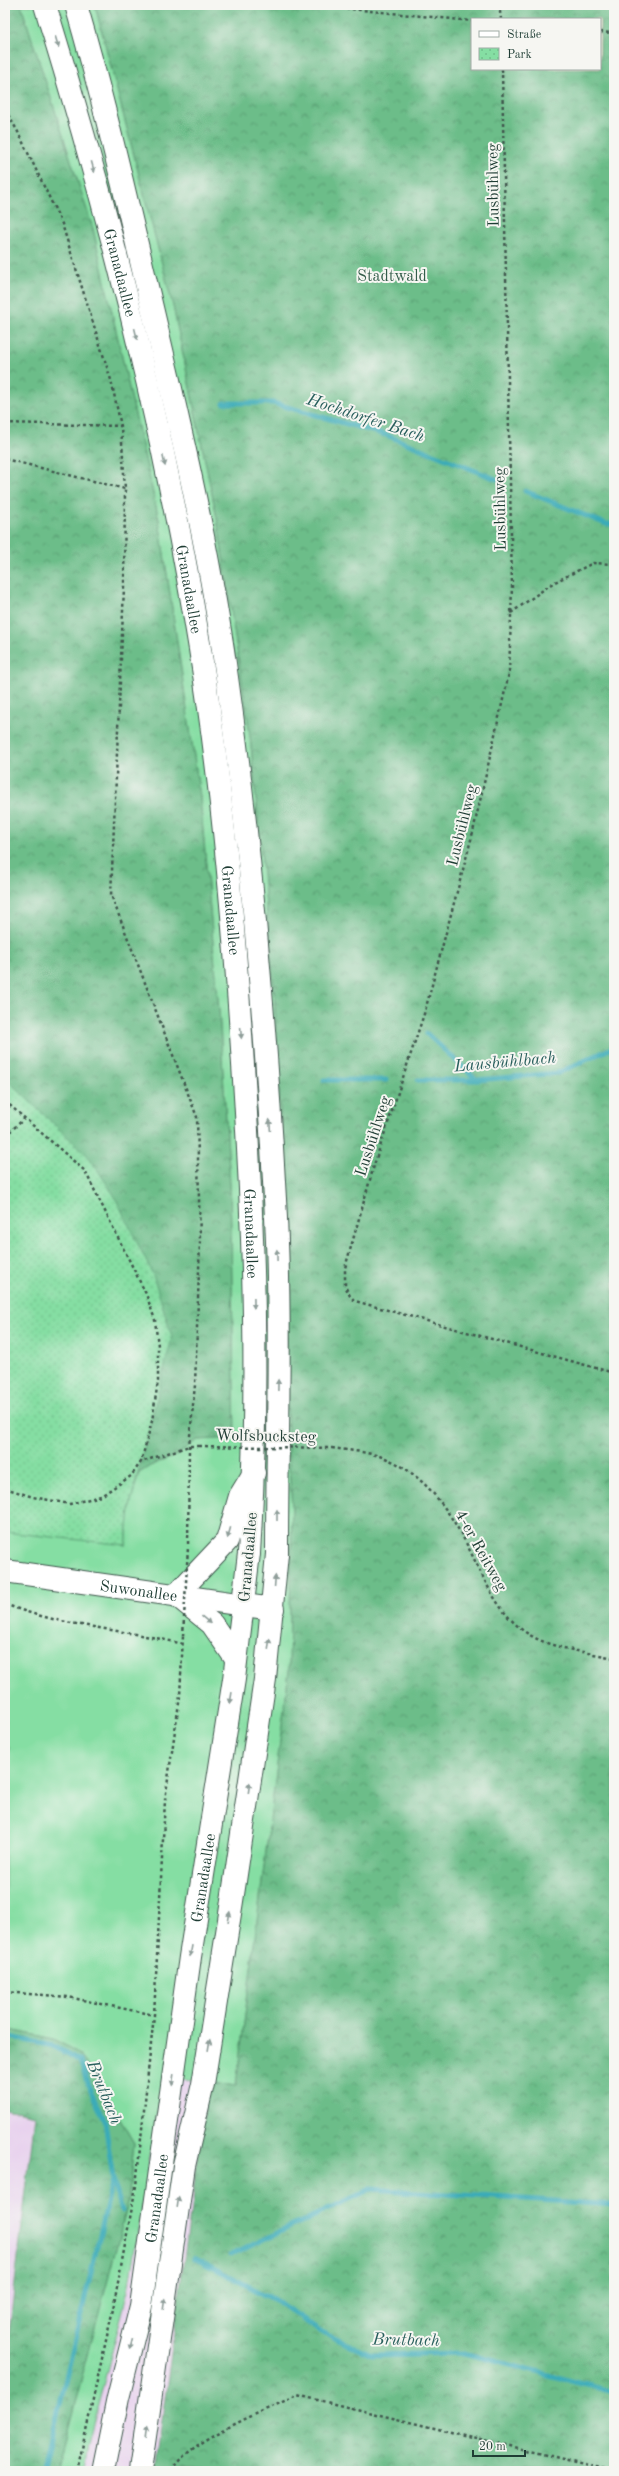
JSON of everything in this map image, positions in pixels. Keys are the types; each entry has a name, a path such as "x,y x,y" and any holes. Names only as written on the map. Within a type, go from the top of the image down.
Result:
{"main road":[{"name":"Granadaallee","path":"46,5 107,219 150,393 200,649 218,775 239,994 251,1180 254,1345 254,1474 249,1553 236,1659 190,1957 140,2306 118,2398 103,2471"},
{"name":"Granadaallee","path":"76,5 95,71 125,193 199,513 222,646 240,776 255,922 276,1204 278,1344 277,1554 273,1609 232,1901 203,2084 184,2166 140,2471"},
{"path":"236,1659 212,1624 176,1595 227,1541 240,1496 254,1474"},
{"name":"Suwonallee","path":"5,1571 273,1609"}],"path":[{"path":"5,34 7,5"},
{"path":"310,5 471,21"},
{"path":"499,5 501,18"},
{"path":"601,32 614,33"},
{"name":"Lusbühlweg","path":"502,70 511,613 508,673 472,836 424,1011 375,1162 345,1268 345,1286 350,1296 355,1301 614,1373"},
{"path":"5,110 17,130 62,224 111,380 121,426 125,488 124,587 111,895 197,1117 200,1241 195,1385 189,1446 188,1547 180,1696 165,1800 154,2015 136,2186 113,2309 77,2471"},
{"path":"5,423 121,426"},
{"path":"5,459 125,488"},
{"path":"511,613 553,583 593,563 614,564"},
{"path":"5,1101 85,1171 116,1230 152,1313 158,1346 158,1380 152,1421 141,1462 131,1476 101,1496 70,1504 34,1497 5,1488"},
{"path":"5,1136 24,1118"},
{"name":"Wolfsbucksteg","path":"141,1462 189,1446 332,1448"},
{"name":"4-er Reitweg","path":"332,1448 367,1453 394,1462 423,1483 437,1498 455,1523 495,1599 520,1628 532,1636 555,1646 614,1658"},
{"path":"5,1604 33,1615 137,1633 183,1644"},
{"path":"5,1992 68,1997 154,2015"},
{"path":"171,2471 178,2460 202,2443 298,2395 613,2471"}],"shaded area":[{"path":"163,2075 208,2083 155,2471 84,2471 88,2443 128,2291"},
{"path":"5,2109 35,2115 5,2366"}],"green space":[{"path":"5,5 21,5 93,229 159,520 200,797 219,1010 230,1184 235,1438 197,1440 177,1455 150,1466 139,1473 5,1483"},
{"path":"21,5 95,5 173,306 217,518 250,735 274,989 284,1186 288,1453 292,1506 289,1671 236,2086 163,2076 128,2291 88,2443 84,2471 57,2471 128,2203 134,2143 90,2069 78,2053 54,2039 5,2029 5,1772 9,1747 5,1747 5,1496 126,1545 131,1501 139,1473 150,1466 177,1455 197,1440 235,1438 230,1184 219,1010 200,797 159,520 93,229"},
{"name":"Stadtwald","path":"95,5 614,5 614,2471 155,2471 208,2083 236,2086 289,1671 292,1506 288,1453 284,1186 274,989 250,735 217,518 173,306"},
{"path":"5,1078 89,1157 114,1195 153,1275 172,1337 131,1501 126,1545 5,1532"},
{"path":"5,2029 54,2039 78,2053 90,2069 134,2143 128,2203 57,2471 5,2471 5,2366 35,2115 5,2109"}],"waterway":[{"name":"Hochdorfer Bach","path":"224,403 273,403 386,435 496,479"},
{"name":"Hochdorfer Bach","path":"525,491 606,524 614,524"},
{"path":"427,1034 477,1080"},
{"name":"Lausbühlbach","path":"418,1080 477,1080 558,1073 614,1047"},
{"name":"Lausbühlbach","path":"324,1080 386,1080"},
{"name":"Brutbach","path":"5,2036 53,2046 80,2061 88,2085 105,2121 113,2179 122,2211"},
{"path":"44,2471 113,2179"},
{"path":"231,2255 371,2189 614,2205"},
{"name":"Brutbach","path":"194,2258 273,2299 334,2339 372,2355 464,2353 614,2392"}]}
